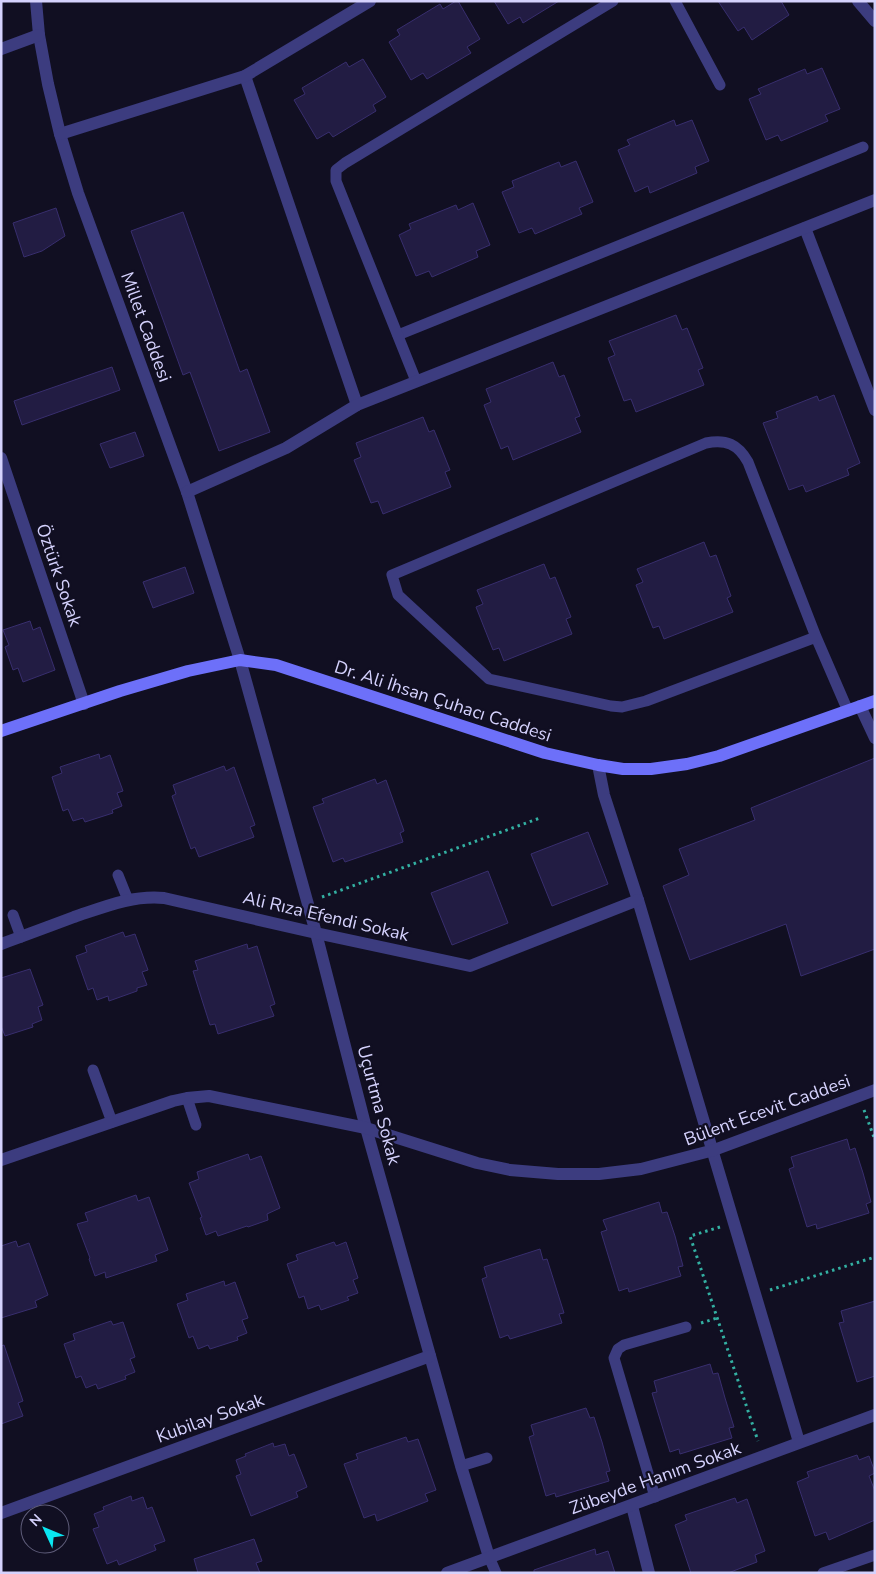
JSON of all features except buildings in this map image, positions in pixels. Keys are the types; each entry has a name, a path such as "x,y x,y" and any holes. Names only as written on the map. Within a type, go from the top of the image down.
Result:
{"street":[{"name":"Millet Caddesi","path":"36,1 39,35 48,84 60,134 78,193 187,492 240,660"},
{"path":"60,134 246,76 370,1"},
{"path":"858,1 875,21"},
{"path":"1,49 39,35"},
{"path":"246,76 357,405"},
{"path":"187,492 286,448 357,405 875,200"},
{"path":"805,228 875,410"},
{"name":"Öztürk Sokak","path":"1,458 84,704"},
{"name":"Dr. Ali İhsan Çuhacı Caddesi","path":"1,731 120,691 188,671 240,660 276,666 545,753 623,769 651,769 687,764 719,756 875,701"},
{"name":"Uçurtma Sokak","path":"240,660 308,903 366,1128 461,1466 489,1557"},
{"path":"860,706 875,738"},
{"path":"598,765 604,794 714,1150 799,1442"},
{"name":"Ali Rıza Efendi Sokak","path":"1,944 138,897 164,898 470,966 638,900"},
{"name":"Bülent Ecevit Caddesi","path":"1,1160 187,1098 210,1096 366,1128 477,1163 510,1170 558,1174 599,1174 641,1169 714,1150 875,1090"},
{"name":"Kubilay Sokak","path":"1,1513 430,1356"},
{"name":"Zübeyde Hanım Sokak","path":"447,1573 875,1415"},
{"path":"632,1506 649,1573"}],"lane":[{"path":"416,381 336,182 336,170 613,1"},
{"path":"675,1 720,85"},
{"path":"398,335 863,147"},
{"path":"816,637 646,701 622,707 611,706 489,679 398,595 392,575 706,443 728,442 737,446 748,462 816,637 848,711"},
{"path":"118,875 128,900"},
{"path":"13,915 21,936"},
{"path":"93,1070 112,1122"},
{"path":"187,1098 196,1125"},
{"path":"655,1497 614,1358 618,1349 624,1344 686,1327"},
{"path":"461,1466 487,1458"},
{"path":"823,1573 875,1555"},
{"path":"489,1557 496,1573"}],"path":[{"path":"308,903 540,818"},
{"path":"859,1096 875,1140"},
{"path":"735,1223 690,1236 763,1456"},
{"path":"756,1295 875,1257"}]}
